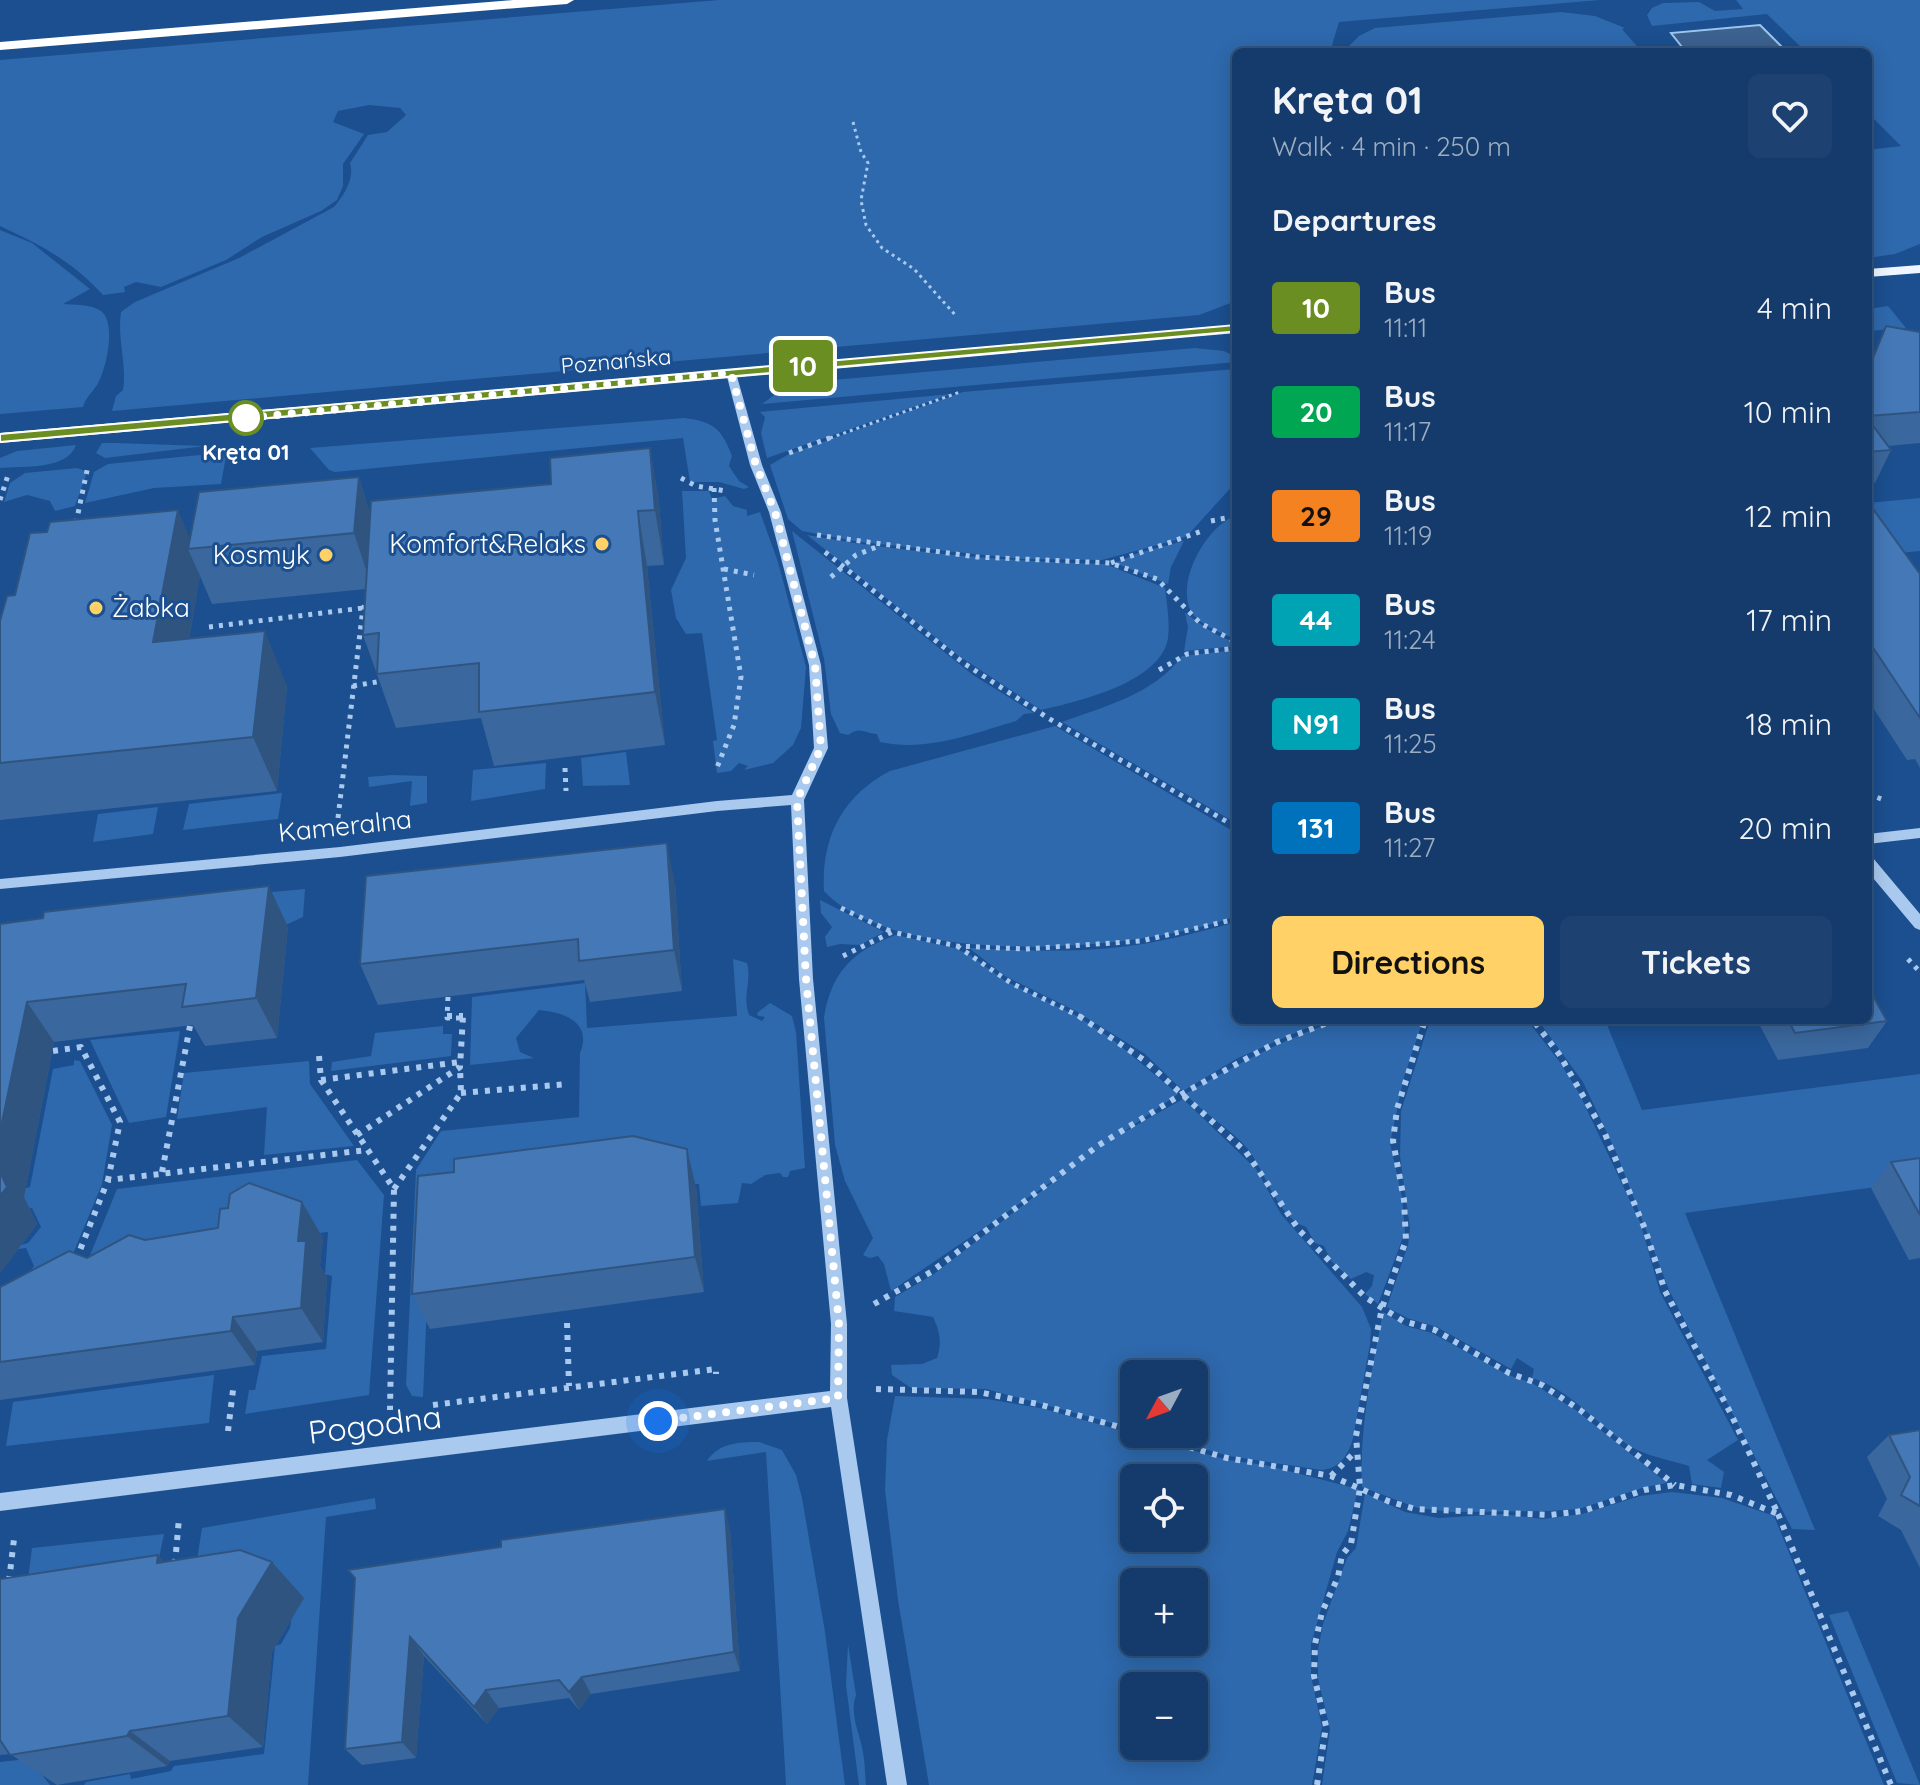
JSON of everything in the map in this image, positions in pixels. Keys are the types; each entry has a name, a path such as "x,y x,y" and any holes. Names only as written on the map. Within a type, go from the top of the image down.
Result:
{"highway":[{"path":"0,46 567,0"}],"main road":[{"path":"1872,273 1920,269"},
{"name":"Poznańska","path":"0,438 1232,329"}],"street":[{"path":"731,373 756,465 775,512 815,665 821,748 797,800 806,979 839,1324 838,1393 897,1785"},
{"name":"Kameralna","path":"0,884 340,852 797,800"},
{"path":"1872,839 1920,833"},
{"path":"1872,867 1920,924"},
{"name":"Pogodna","path":"0,1502 758,1408 838,1393"}],"path":[{"path":"853,122 861,152 868,163 862,189 862,220 882,248 914,269 963,320"},
{"path":"756,465 968,389"},
{"path":"75,530 88,461"},
{"path":"0,500 5,476"},
{"path":"681,478 696,486 714,488 775,512 965,664 1048,718 1232,825"},
{"path":"714,488 715,520 734,627 733,644 741,674 739,707 732,735 714,774"},
{"path":"1211,521 1232,517"},
{"path":"1110,563 1202,531"},
{"path":"801,533 977,557 1110,563 1157,579 1200,623 1232,640"},
{"path":"340,852 338,822 353,686 363,608 372,598"},
{"path":"209,627 363,608"},
{"path":"1159,670 1181,654 1201,649 1232,648"},
{"path":"353,686 382,681"},
{"path":"565,768 566,792"},
{"path":"801,887 892,932 957,946 1025,949 1141,941 1232,920"},
{"path":"806,979 848,953 892,932"},
{"path":"957,946 1011,983 1056,1003 1095,1026 1144,1060 1246,1152 1299,1230 1365,1297 1403,1321 1435,1330 1509,1373 1542,1385 1580,1410 1675,1485"},
{"path":"390,1410 394,1189 461,1093 463,1016 447,1018 448,997"},
{"path":"839,1324 931,1272 1099,1145 1182,1094 1277,1042 1324,1024"},
{"path":"1317,1785 1326,1726 1314,1676 1315,1644 1322,1612 1338,1577 1342,1555 1351,1544 1360,1488 1356,1436 1382,1308 1406,1240 1404,1200 1393,1141 1397,1109 1424,1024"},
{"path":"1536,1024 1559,1054 1605,1134 1645,1229 1665,1291 1730,1412 1778,1514 1891,1785"},
{"path":"162,1172 190,1026"},
{"path":"53,1051 81,1047 120,1122 108,1180 70,1275"},
{"path":"319,1056 321,1080 394,1189"},
{"path":"321,1080 460,1064"},
{"path":"357,1135 460,1064"},
{"path":"461,1093 568,1084"},
{"path":"108,1180 367,1150"},
{"path":"567,1323 569,1387"},
{"path":"228,1431 233,1390"},
{"path":"838,1393 978,1392 1038,1404 1120,1427"},
{"path":"1192,1448 1227,1458 1331,1476 1415,1509 1549,1515 1583,1511 1644,1490 1675,1485 1731,1495 1778,1514"},
{"path":"1331,1476 1356,1451"},
{"path":"174,1574 180,1516"},
{"path":"8,1584 14,1538"}],"shaded area":[{"path":"719,0 1600,0 1339,22 1331,48 1232,48 1232,303 1199,315 112,411 116,396 123,390 124,380 121,312 135,302 239,258 334,207 350,180 350,163 368,135 387,132 406,115 400,108 369,105 338,111 333,122 364,134 343,164 343,186 337,200 321,211 262,237 226,260 161,287 136,282 124,287 125,292 103,295 55,255 0,226 0,60"},
{"path":"1736,0 1920,0 1920,244 1895,254 1872,257 1872,150 1901,146 1872,117 1872,48 1802,48 1767,14 1652,26 1647,15 1652,8 1663,3 1699,2 1715,11 1743,9"},
{"path":"1561,12 1595,16 1625,28 1622,29 1639,48 1347,48 1359,36 1375,28"},
{"path":"1760,25 1783,48 1683,48 1671,33"},
{"path":"0,230 32,243 90,289 63,304 92,307 106,317 109,336 106,359 97,385 83,407 0,414"},
{"path":"1888,306 1906,328 1872,331 1872,308"},
{"path":"1195,348 1224,351 1232,355 1232,362 762,404 774,395 833,380"},
{"path":"1232,369 1232,486 1187,536 1102,560 1024,559 860,542 802,531 788,519 770,465 789,454 963,392"},
{"path":"951,394 767,458 761,433 765,417 760,412"},
{"path":"684,418 709,424 720,432 732,456 729,466 739,481 749,487 744,489 719,482 690,482 683,438 335,472 329,470 310,448"},
{"path":"102,443 205,446 105,458 96,453"},
{"path":"76,445 64,459 55,463 0,468 0,458 17,451"},
{"path":"220,453 226,456 221,484 154,488 85,503 94,472 108,464"},
{"path":"77,468 85,471 86,475 75,506 55,511 50,501 27,495 4,502 10,483 25,473"},
{"path":"682,491 709,491 712,499 725,496 733,506 747,510 747,516 760,512 778,562 806,667 801,728 793,745 773,763 744,770 748,766 739,763 731,771 717,773 713,741 717,740 702,633 686,634 676,618 671,590 686,558"},
{"path":"1920,498 1920,551 1872,556 1872,503"},
{"path":"1232,518 1232,637 1196,618 1189,607 1187,595 1196,556 1221,525"},
{"path":"792,531 973,675 1034,713 983,731 915,745 880,742 877,734 862,731 848,735 840,733 831,714 824,659"},
{"path":"807,535 955,555 1105,564 1165,588 1168,638 1162,654 1134,678 1095,696 1041,710 959,656"},
{"path":"1184,541 1171,567 1168,584 1115,563 1138,553"},
{"path":"1185,613 1215,634 1232,641 1232,646 1184,651 1188,627"},
{"path":"1232,650 1232,821 1062,722 1143,690 1157,681 1182,656"},
{"path":"1055,726 1232,831 1232,917 1195,929 1143,938 1084,945 1022,947 962,943 906,933 859,916 824,891 826,853 838,820 847,806 873,781 890,771"},
{"path":"626,752 630,785 583,786 581,758"},
{"path":"546,763 545,789 471,801 473,770"},
{"path":"427,776 427,803 410,806 412,781 369,787 368,777"},
{"path":"282,793 278,819 183,830 189,804"},
{"path":"158,807 153,834 93,842 98,814"},
{"path":"305,889 303,917 288,924 212,932 218,897"},
{"path":"820,900 884,932 860,945 827,947 825,937 832,927 821,913"},
{"path":"1232,923 1232,1024 1316,1024 1238,1058 1183,1091 1145,1054 1076,1011 1005,976 969,948 1088,950 1169,939"},
{"path":"896,935 954,948 970,955 1005,981 1077,1016 1112,1039 1178,1094 1119,1135 1183,1099 1256,1169 1281,1214 1362,1307 1371,1329 1353,1438 1349,1450 1338,1464 1321,1470 1229,1456 1201,1448 1208,1448 1208,1360 1120,1360 1120,1425 986,1389 911,1388 892,1375 891,1365 922,1364 937,1358 940,1342 933,1317 894,1311 895,1297 934,1274 1066,1172 891,1291 884,1264 878,1256 870,1258 863,1255 873,1238 845,1181 835,1145 824,1017 839,975 856,956"},
{"path":"733,959 747,963 746,1001 749,1015 762,1021 765,1017 757,1013 770,1003 792,1016 796,1032 805,1168 790,1171 788,1177 780,1173 765,1175 751,1184 742,1183 738,1203 701,1206 699,1184 683,1184 431,1211 423,1397 412,1396 406,1385 416,1170 441,1131 579,1117 580,1053 583,1042 579,1026 566,1016 539,1010 516,1038 520,1052 534,1058 470,1065 472,997 585,983 587,1028 737,1016"},
{"path":"1329,1024 1422,1024 1404,1077 1390,1143 1402,1197 1405,1232 1378,1304 1365,1294 1372,1286 1374,1275 1366,1272 1351,1279 1331,1261 1324,1246 1315,1243 1306,1227 1296,1222 1279,1204 1247,1148 1185,1094 1300,1035"},
{"path":"1429,1024 1530,1024 1579,1093 1640,1222 1660,1292 1738,1440 1707,1460 1724,1472 1721,1488 1692,1484 1689,1466 1630,1446 1559,1390 1532,1378 1534,1369 1517,1358 1511,1369 1437,1327 1407,1318 1387,1307 1408,1245 1410,1228 1400,1156 1401,1111"},
{"path":"1541,1024 1607,1024 1642,1110 1920,1074 1920,1181 1685,1213 1815,1530 1792,1529 1669,1290 1616,1152 1583,1082"},
{"path":"443,1026 443,1034 452,1034 451,1056 331,1071 332,1062 371,1056 375,1033"},
{"path":"180,1031 166,1117 129,1123 90,1040"},
{"path":"74,1060 80,1061 112,1125 102,1184 48,1314 20,1286 34,1266 26,1248 12,1250 28,1243 41,1227 32,1208 23,1207 23,1189 30,1187 53,1069 74,1065"},
{"path":"309,1061 310,1084 354,1146 264,1155 267,1107 177,1119 184,1073"},
{"path":"357,1160 384,1195 369,1395 245,1414 249,1390 255,1390 262,1356 326,1349 332,1276 325,1274 328,1232 293,1236 73,1297 117,1189"},
{"path":"1383,1312 1406,1326 1432,1333 1508,1375 1532,1383 1577,1411 1667,1483 1579,1509 1548,1511 1453,1512 1418,1508 1362,1487 1364,1421"},
{"path":"214,1375 209,1423 6,1446 13,1402"},
{"path":"895,1396 987,1399 1040,1408 1120,1430 1120,1448 1185,1448 1358,1489 1348,1531 1337,1552 1311,1644 1311,1676 1322,1727 1312,1785 929,1785 898,1600 885,1490 887,1440"},
{"path":"759,1442 782,1450 796,1475 802,1498 825,1632 845,1785 786,1785 766,1452 707,1461 723,1447"},
{"path":"1672,1492 1722,1498 1774,1516 1884,1785 1322,1785 1330,1729 1318,1678 1318,1650 1323,1624 1347,1558 1356,1548 1365,1493 1405,1512 1439,1518 1503,1514 1543,1519 1582,1514 1640,1496"},
{"path":"375,1498 376,1509 326,1517 308,1785 84,1785 86,1782 130,1774 131,1779 171,1771 174,1766 264,1754 275,1646 281,1644 290,1628 296,1592 273,1582 223,1590 194,1579 202,1528"},
{"path":"164,1534 150,1602 24,1611 32,1548"},
{"path":"1848,1611 1920,1785 1897,1783 1829,1615"},
{"path":"848,1644 856,1695 854,1717 863,1752 866,1785 859,1785 846,1685"},
{"path":"37,1758 39,1771 50,1785 0,1785 0,1762"}],"building":[{"path":"1886,326 1920,332 1920,412 1872,416 1872,360"},
{"path":"1872,424 1891,450 1872,452"},
{"path":"650,448 655,510 638,511 655,692 479,712 479,663 377,674 379,633 363,635 371,501 551,484 550,458"},
{"path":"359,477 354,533 188,549 199,492"},
{"path":"1872,508 1920,574 1920,718 1872,646"},
{"path":"178,510 153,642 265,631 253,737 0,763 0,621 7,596 15,595 30,533 47,532 50,522"},
{"path":"667,843 674,950 579,961 578,939 360,964 366,876"},
{"path":"269,886 256,998 182,1007 186,984 27,1002 0,1132 0,924 43,918 44,912"},
{"path":"1872,994 1887,1021 1872,1023"},
{"path":"1790,1024 1864,1024 1795,1033"},
{"path":"633,1136 687,1149 695,1257 412,1294 418,1176 454,1172 454,1159"},
{"path":"1920,1158 1920,1215 1891,1162"},
{"path":"0,1172 7,1187 0,1196"},
{"path":"249,1183 302,1202 298,1241 306,1241 301,1308 233,1317 231,1331 0,1362 0,1287 69,1251 87,1258 129,1235 145,1240 218,1228 220,1209 228,1208 230,1194"},
{"path":"1920,1430 1920,1506 1901,1495 1910,1477 1889,1435"},
{"path":"725,1509 734,1652 582,1677 569,1692 559,1680 486,1690 474,1707 410,1637 402,1742 345,1749 355,1578 348,1570 501,1547 501,1540"},
{"path":"240,1550 272,1562 238,1618 228,1716 130,1731 127,1736 10,1755 0,1740 0,1579 158,1555 157,1563"}],"bus line":[{"name":"10","path":"0,438 1232,329"}],"place":[{"name":"Kręta 01","path":"246,418"},
{"name":"Komfort&Relaks","path":"602,544"},
{"name":"Kosmyk","path":"326,555"},
{"name":"Żabka","path":"96,608"}],"route":[{"path":"246,418 233,419 731,373 756,465 775,512 815,665 821,721 821,748 797,800 806,979 839,1324 838,1398 658,1421"}]}
